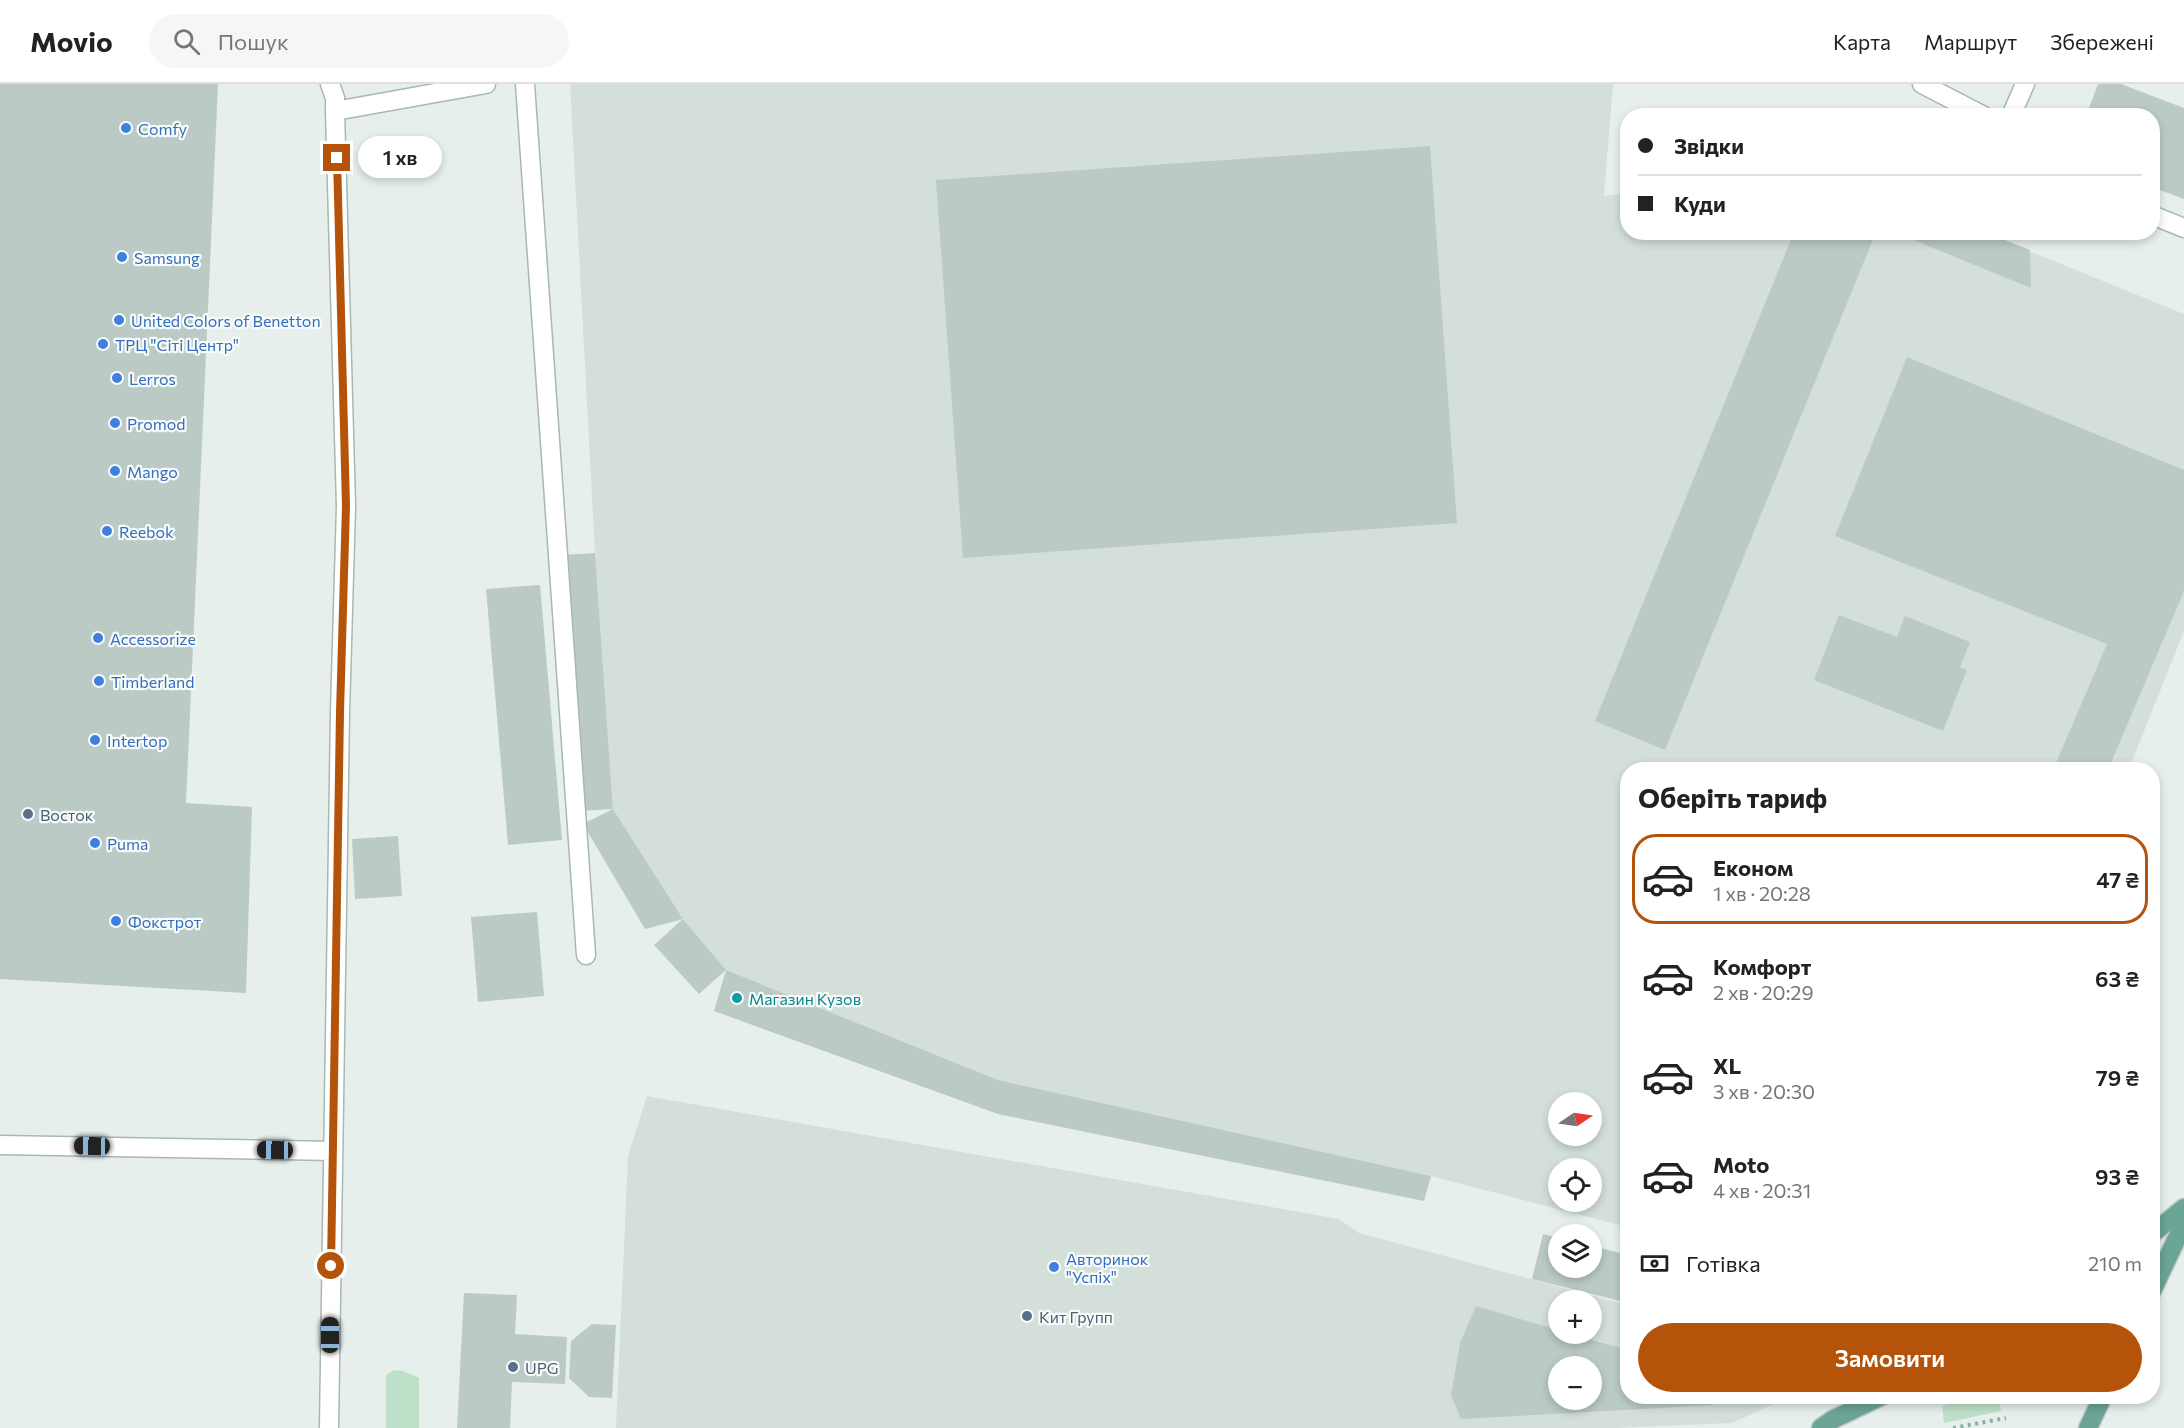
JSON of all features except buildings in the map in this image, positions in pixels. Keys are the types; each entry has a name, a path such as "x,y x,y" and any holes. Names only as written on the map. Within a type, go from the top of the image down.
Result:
{"main road":[{"path":"2160,1228 2184,1208"},
{"path":"2160,1274 2184,1223"},
{"path":"1821,1428 1865,1404"},
{"path":"2088,1428 2099,1404"}],"lane":[{"path":"329,1428 339,724 346,506 335,98 330,84"},
{"path":"335,111 486,84"},
{"path":"525,84 586,955"},
{"path":"1922,84 1968,108"},
{"path":"2014,108 2025,84"},
{"path":"2160,218 2184,228"},
{"path":"0,1145 333,1151"}],"path":[{"path":"1953,1428 2006,1418"}],"shaded area":[{"path":"570,84 1613,84 1604,196 1620,194 1620,240 2002,240 2184,314 2184,631 2132,762 1620,762 1620,1225 1569,1212 1602,1212 1602,1158 1548,1158 1548,1206 1431,1176 998,1080 726,970 683,919 613,809 595,553"},
{"name":"Авторинок \"Успіх\"","path":"647,1096 1339,1219 1359,1233 1571,1290 1548,1290 1548,1344 1602,1344 1602,1298 1620,1303 1620,1404 1774,1404 1732,1423 1615,1428 616,1428 628,1156"}],"green space":[{"path":"394,1370 419,1378 419,1428 386,1428 386,1375"},
{"path":"1947,1404 2000,1404 2001,1411 1944,1423 1942,1406"}],"place":[{"name":"Comfy","path":"126,128"},
{"name":"Samsung","path":"122,257"},
{"name":"United Colors of Benetton","path":"119,320"},
{"name":"ТРЦ \"Сіті Центр\"","path":"103,344"},
{"name":"Lerros","path":"117,378"},
{"name":"Promod","path":"115,423"},
{"name":"Mango","path":"115,471"},
{"name":"Reebok","path":"107,531"},
{"name":"Accessorize","path":"98,638"},
{"name":"Timberland","path":"99,681"},
{"name":"Intertop","path":"95,740"},
{"name":"Восток","path":"28,814"},
{"name":"Puma","path":"95,843"},
{"name":"Фокстрот","path":"116,921"},
{"name":"Магазин Кузов","path":"737,998"},
{"name":"Авторинок \"Успіх\"","path":"1054,1267"},
{"name":"Кит Групп","path":"1027,1316"},
{"name":"UPG","path":"513,1367"}],"route":[{"path":"331,1266 340,712 346,506 337,158"}]}
